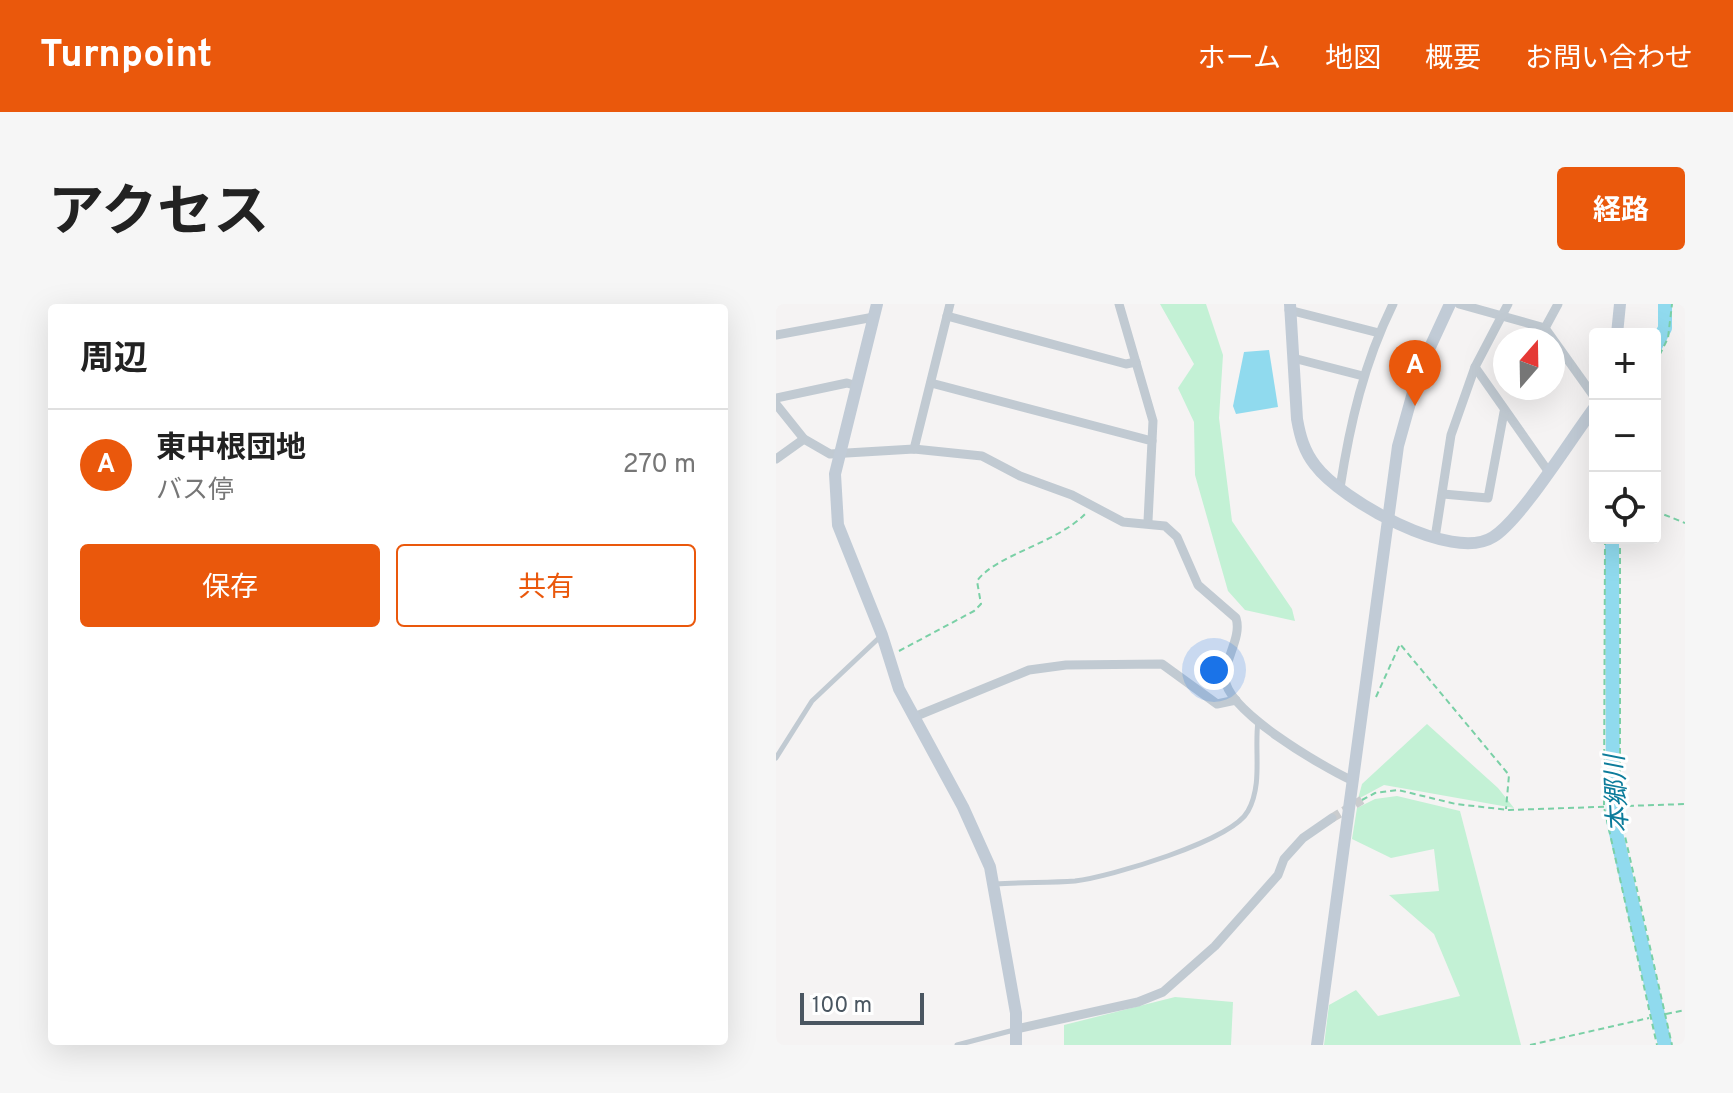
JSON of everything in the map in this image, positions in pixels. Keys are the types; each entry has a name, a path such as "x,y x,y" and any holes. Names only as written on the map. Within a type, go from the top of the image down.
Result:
{"street":[{"path":"914,449 950,304"},
{"path":"1119,304 1153,421 1148,521"},
{"path":"1340,488 1351,419 1363,376 1393,304"},
{"path":"1317,1045 1387,518 1408,403 1427,350 1450,304"},
{"path":"1459,304 1545,328 1558,304"},
{"path":"1435,538 1451,435 1475,367 1508,304"},
{"path":"1618,328 1620,304"},
{"path":"1379,333 1290,307 1300,437 1314,464 1340,488 1387,518 1435,538 1465,546 1491,539 1514,518 1589,415"},
{"path":"776,335 876,310 839,455 835,485 838,525 882,635 899,689 963,807 995,884 1016,1045"},
{"path":"947,316 1126,364 1136,362"},
{"path":"1565,356 1589,390"},
{"path":"1293,358 1363,376"},
{"path":"1475,367 1548,471"},
{"path":"776,398 847,383 857,386"},
{"path":"931,383 1152,441"},
{"path":"776,404 804,439 817,449 839,455 914,449 982,456 1123,522 1148,521 1172,530 1198,585 1236,618 1237,631 1225,678 1228,690 1258,720 1313,760 1351,780"},
{"path":"1443,494 1488,498 1504,412"},
{"path":"776,459 804,439"},
{"path":"914,717 1029,670 1066,665 1162,664 1217,704 1236,700"},
{"path":"1016,1029 1138,1002 1163,992 1215,946 1278,875 1284,859 1303,838 1332,818"}],"lane":[{"path":"776,758 812,701 882,635"},
{"path":"995,884 1101,876 1203,845 1234,826 1246,815 1253,797 1258,720"},
{"path":"957,1045 1016,1029"}],"path":[{"path":"1661,352 1668,338 1672,304"},
{"path":"889,656 974,611 981,604 976,587 981,575 1056,536 1093,506"},
{"path":"1661,513 1685,523"},
{"path":"1605,544 1606,807 1657,1045"},
{"path":"1620,544 1617,805 1672,1045"},
{"path":"1363,694 1377,698 1394,650 1400,644 1509,775 1506,810"},
{"path":"1362,800 1375,793 1398,790 1456,804 1506,810 1685,804"},
{"path":"1665,1014 1685,1010"},
{"path":"1530,1045 1651,1017"}],"green space":[{"path":"1160,304 1206,304 1223,355 1219,418 1232,521 1292,609 1295,621 1245,610 1228,591 1195,475 1194,422 1178,388 1194,364"},
{"path":"1427,724 1498,788 1514,808 1384,785 1358,799 1362,784"},
{"path":"1397,796 1460,811 1521,1045 1324,1045 1329,1005 1356,990 1378,1016 1460,996 1434,934 1389,895 1439,891 1434,849 1391,858 1352,839 1357,808 1375,799"},
{"path":"1175,997 1233,1002 1231,1045 1064,1045 1064,1025"}],"water":[{"path":"1269,350 1278,407 1236,414 1233,406 1244,352"}],"waterway":[{"name":"本郷川","path":"1661,336 1665,328 1665,304"},
{"name":"本郷川","path":"1612,544 1613,820 1665,1045"}],"tunnel":[{"path":"1332,818 1362,800"}],"place":[{"name":"東中根団地","path":"1415,406"}]}
